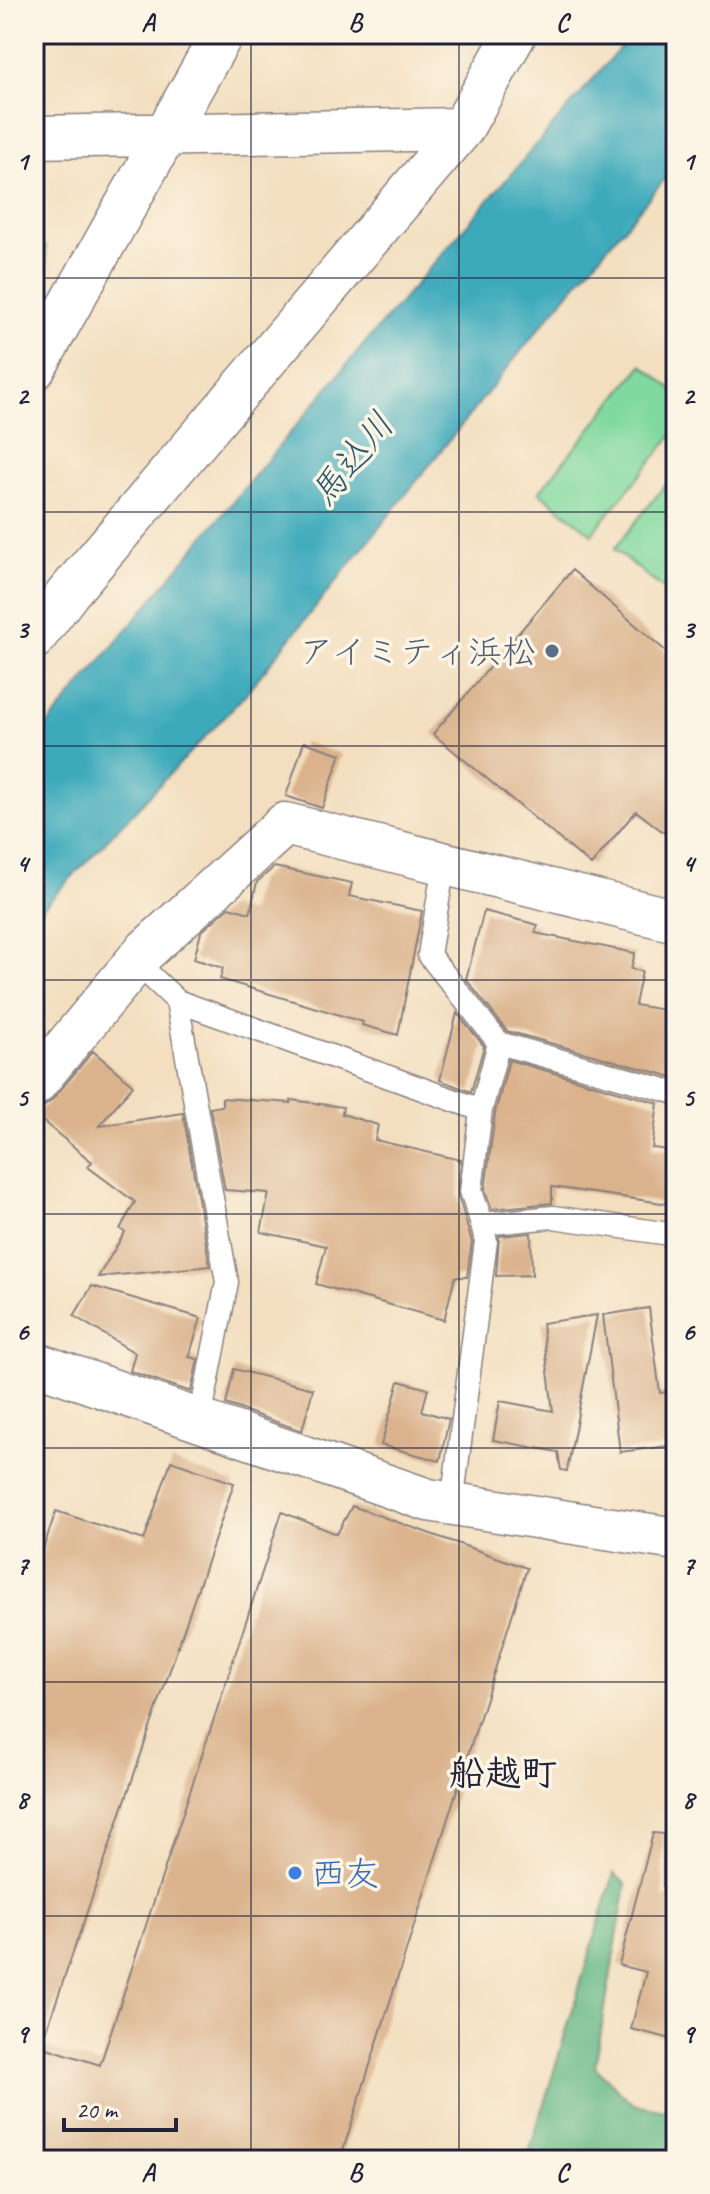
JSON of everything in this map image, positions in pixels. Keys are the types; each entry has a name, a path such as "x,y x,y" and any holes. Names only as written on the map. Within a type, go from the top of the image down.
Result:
{"street":[{"path":"34,369 222,34"},
{"path":"34,638 78,581 462,129 515,34"},
{"path":"34,137 462,129"},
{"path":"34,1085 144,952 285,824 676,921"},
{"path":"34,1363 428,1500 676,1539"}],"lane":[{"path":"444,864 429,955 499,1043 676,1093"},
{"path":"136,962 177,1001 481,1110"},
{"path":"177,1001 227,1282 200,1419"},
{"path":"452,1504 486,1241 471,1191 481,1110 499,1043"},
{"path":"482,1224 553,1217 676,1235"}],"green space":[{"path":"46,246 47,327 34,349 34,247"},
{"path":"642,365 676,392 676,431 592,534 539,492"},
{"path":"676,472 676,579 666,591 614,549"},
{"path":"614,1873 626,1884 595,2067 633,2104 676,2112 676,2160 527,2160"}],"water":[{"name":"馬込川","path":"632,34 676,34 676,166 550,315 243,697 34,917 34,741 365,343"}],"building":[{"path":"572,570 676,660 676,842 636,811 591,865 433,734"},
{"path":"304,742 341,754 322,808 286,796"},
{"path":"274,867 352,883 349,896 422,911 398,1035 220,979 223,968 194,959 201,932 229,907 250,913 257,882"},
{"path":"484,911 538,925 535,933 635,953 631,969 642,971 635,1005 676,1012 676,1078 507,1031 466,979"},
{"path":"457,1013 484,1046 471,1092 440,1080"},
{"path":"93,1051 133,1085 99,1126 183,1113 210,1266 98,1277 125,1232 120,1229 135,1202 88,1167 92,1162 34,1114 34,1108 43,1107 52,1100"},
{"path":"509,1060 658,1103 652,1148 676,1151 676,1205 552,1187 552,1203 492,1209 485,1190 495,1113"},
{"path":"222,1098 291,1103 291,1100 343,1107 342,1114 378,1125 375,1140 461,1160 458,1195 472,1242 467,1277 455,1277 444,1320 316,1284 326,1246 261,1232 269,1193 225,1190 210,1108 222,1106"},
{"path":"531,1233 532,1275 496,1276 499,1236"},
{"path":"92,1286 201,1318 189,1357 198,1359 191,1392 130,1371 135,1353 74,1316"},
{"path":"649,1308 660,1393 676,1391 676,1445 620,1452 603,1315"},
{"path":"597,1315 567,1471 561,1470 558,1452 493,1440 500,1401 553,1411 542,1323"},
{"path":"234,1369 313,1389 302,1431 226,1404"},
{"path":"399,1381 428,1389 422,1411 449,1419 440,1461 381,1445"},
{"path":"171,1461 234,1483 41,2046 100,2065 282,1512 337,1534 352,1506 527,1568 340,2160 34,2160 34,1576 56,1511 144,1540"},
{"path":"653,1833 663,1834 663,1898 666,1895 676,1896 676,2040 631,2029 646,1972 619,1965"}],"place":[{"name":"アイミティ浜松","path":"552,651"},
{"name":"西友","path":"295,1873"}],"district":[{"name":"船越町","path":"503,1773"}]}
